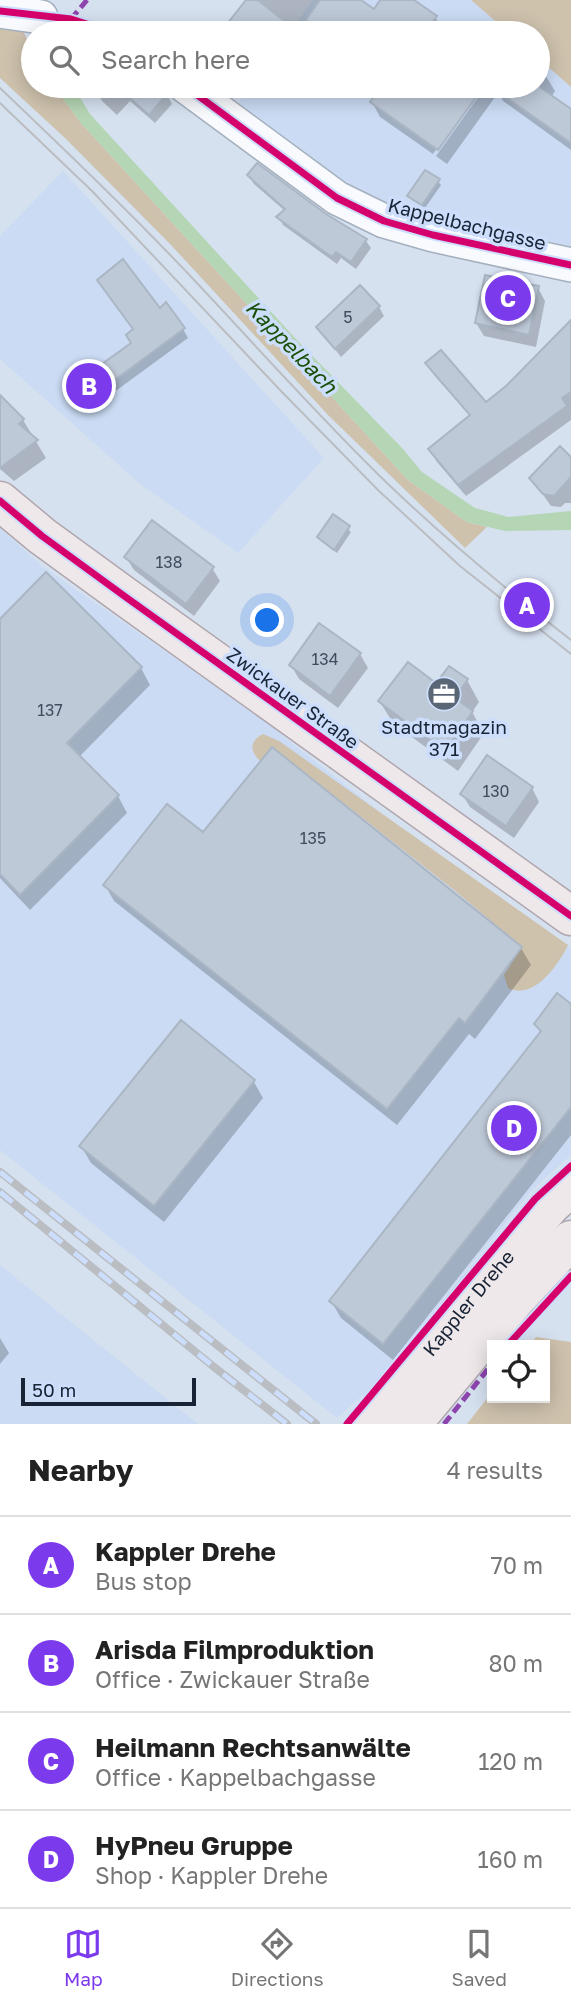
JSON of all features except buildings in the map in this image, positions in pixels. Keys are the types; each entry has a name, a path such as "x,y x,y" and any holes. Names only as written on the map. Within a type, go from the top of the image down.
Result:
{"main road":[{"name":"Zwickauer Straße","path":"0,501 41,536 571,916"},
{"name":"Kappler Drehe","path":"370,1424 505,1258 551,1205 571,1187"},
{"name":"Kappler Drehe","path":"412,1424 515,1300 571,1240"}],"street":[{"path":"4,13 41,17"},
{"name":"Kappelbachgasse","path":"201,98 337,198 384,221 433,235 571,265"}],"shaded area":[{"path":"313,0 471,0 495,21 298,21"},
{"path":"471,0 571,0 571,87 550,69 550,21 495,21"},
{"path":"0,21 21,26 21,97 0,78"},
{"path":"550,69 571,87 571,253 377,210 234,109 242,98 550,98"},
{"path":"22,98 63,98 81,123 408,480 467,522 487,527 465,548 328,415 171,245"},
{"path":"63,171 324,458 238,553 139,483 0,359 0,236"},
{"path":"0,528 42,566 254,713 438,858 571,948 571,1155 532,1190 369,1390 337,1418 0,1150"},
{"path":"263,734 279,741 568,945 552,970 536,985 527,989 518,991 508,988 504,975 522,947 272,747 260,761 252,746"},
{"path":"0,1265 198,1424 0,1424"},
{"path":"536,1337 571,1342 571,1424 467,1424 487,1398 487,1403 550,1403 550,1340 534,1340"}],"water":[{"name":"Kappelbach","path":"63,98 80,98 90,114 422,472 475,508 508,517 571,511 571,530 505,531 467,522 408,480 81,123"}],"tram line":[{"path":"0,88 148,232 386,482 476,563 571,640"},
{"path":"0,103 92,191 379,491 460,566 571,654"}],"railway":[{"path":"0,1172 316,1424"},
{"path":"0,1192 287,1424"}],"marked path":[{"path":"71,19 87,0"},
{"path":"444,1424 487,1370"}],"cycle path":[{"path":"0,11 77,21"},
{"path":"201,98 337,198 384,221 433,235 571,265"},
{"path":"0,501 42,536 127,598 571,916"},
{"path":"347,1424 535,1199 571,1166"},
{"path":"513,1340 571,1276"}],"place":[{"name":"Heilmann Rechtsanwälte","path":"508,298"},
{"name":"Arisda Filmproduktion","path":"89,386"},
{"name":"Kappler Drehe","path":"527,605"},
{"name":"Stadtmagazin 371","path":"444,694"},
{"name":"HyPneu Gruppe","path":"514,1128"}]}
